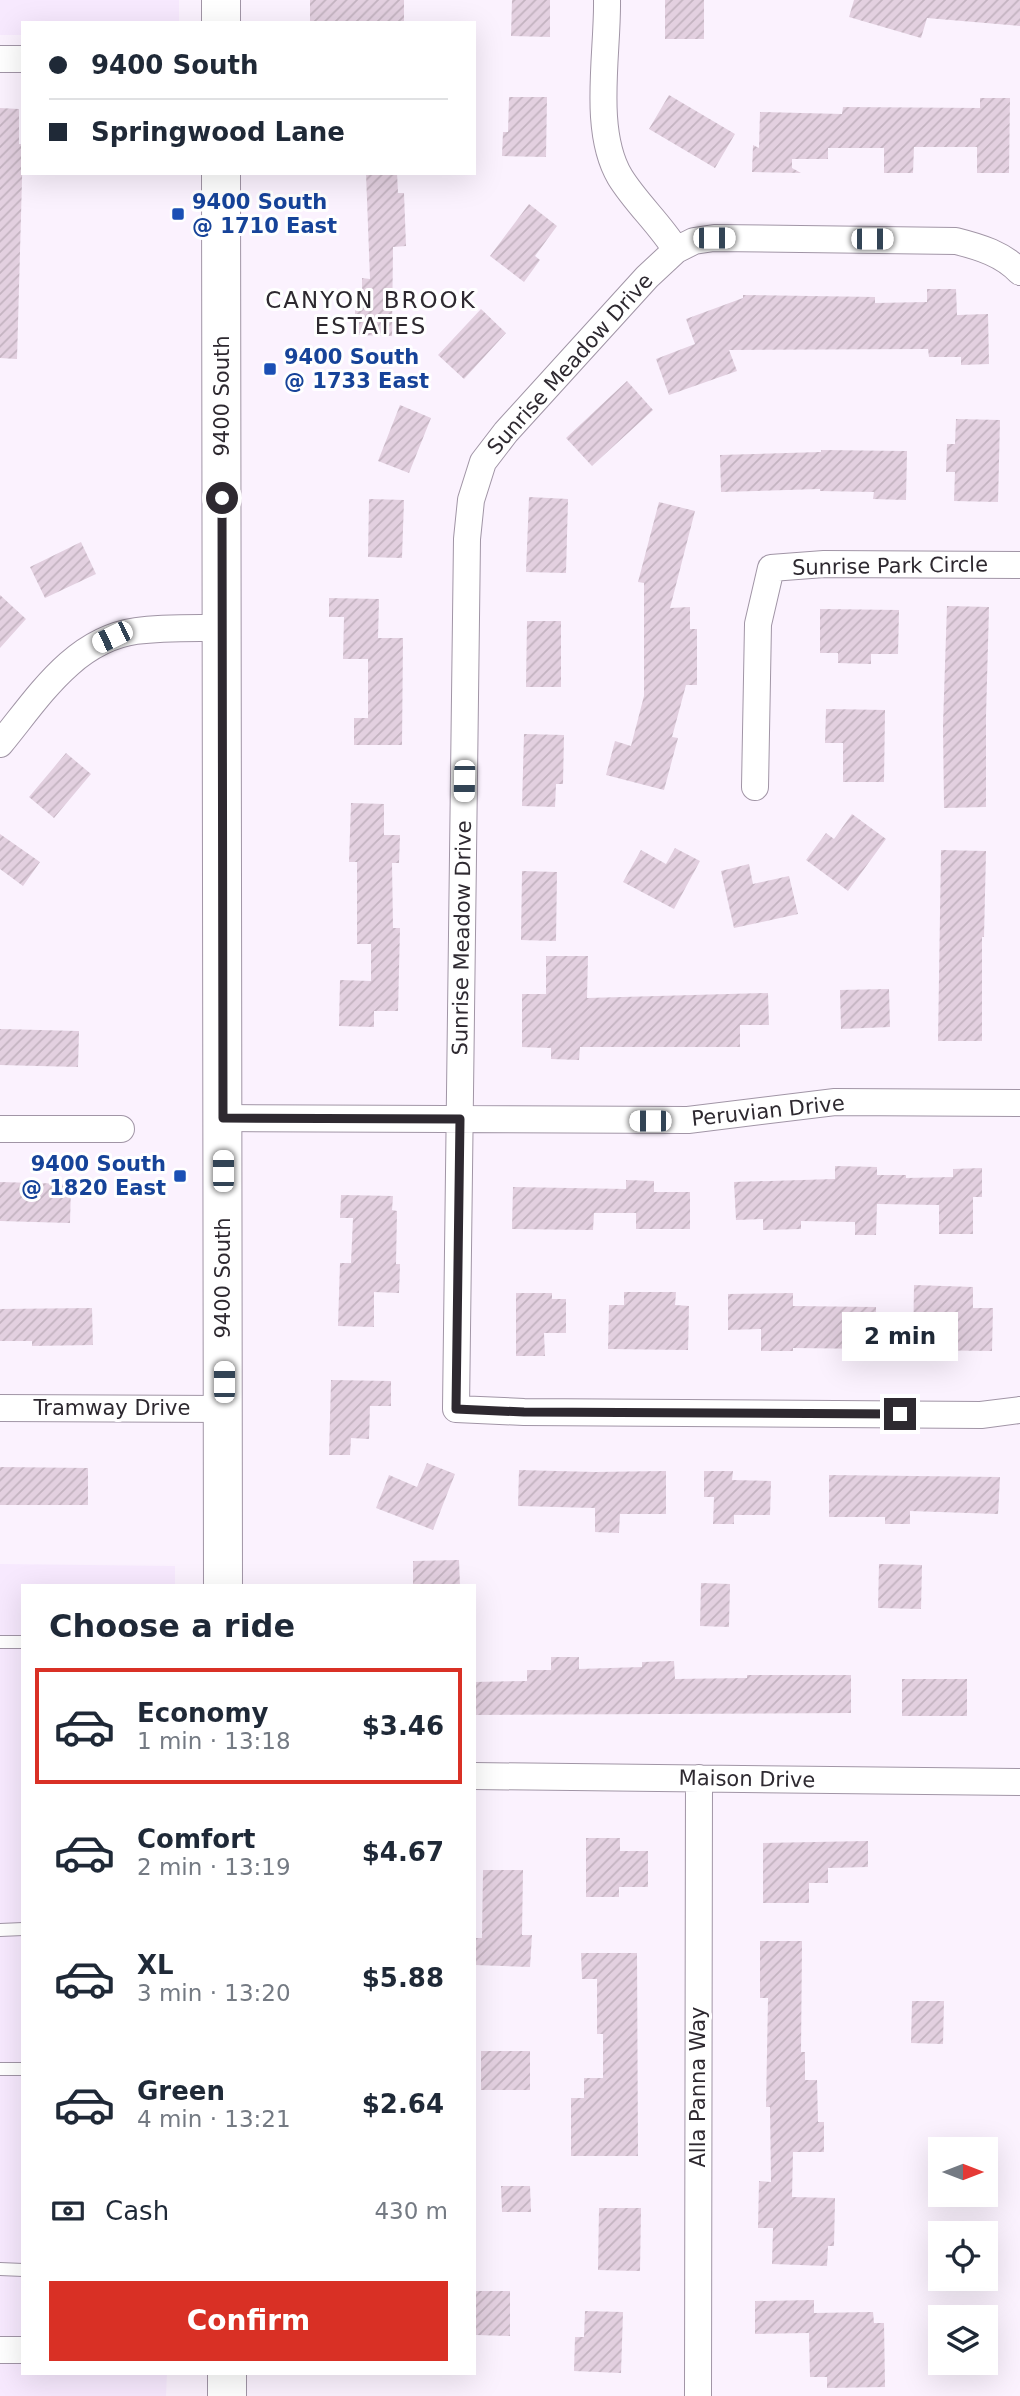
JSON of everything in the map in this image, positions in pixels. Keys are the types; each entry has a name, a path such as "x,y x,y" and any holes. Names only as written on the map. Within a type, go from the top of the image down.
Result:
{"main road":[{"path":"221,0 221,21"},
{"name":"9400 South","path":"221,175 223,1584"},
{"path":"227,2375 227,2396"}],"street":[{"path":"607,0 603,113 606,143 619,175 639,203 663,229 676,250 694,241 714,238 956,240 985,248 1020,272"},
{"path":"0,59 21,59"},
{"name":"Sunrise Meadow Drive","path":"676,250 647,277 506,432 483,462 471,500 467,539 456,1409 981,1415 1020,1410"},
{"name":"Sunrise Park Circle","path":"755,787 758,624 771,568 824,564 1020,565"},
{"path":"0,744 67,663 88,648 112,637 136,631 222,628"},
{"name":"Peruvian Drive","path":"223,1118 688,1120 835,1102 1020,1104"},
{"path":"0,1129 121,1129"},
{"name":"Tramway Drive","path":"0,1408 224,1409"},
{"name":"Maison Drive","path":"476,1776 1020,1782"},
{"name":"Alla Panna Way","path":"698,2396 699,1778"},
{"path":"0,2350 21,2350"}],"lane":[{"path":"0,1642 21,1642"},
{"path":"0,1930 21,1929"},
{"path":"0,2068 21,2068"},
{"path":"0,2270 21,2270"}],"shaded area":[{"path":"0,0 179,0 179,21 21,21 21,35 0,35"},
{"path":"0,1564 175,1566 175,1584 21,1584 21,2375 167,2375 166,2396 0,2396"}],"building":[{"path":"310,0 404,0 404,21 310,21"},
{"path":"512,0 550,0 550,37 511,36"},
{"path":"665,0 704,0 704,39 665,39"},
{"path":"854,0 1020,0 1020,26 927,18 921,38 849,17"},
{"path":"669,95 735,134 715,168 649,129"},
{"path":"509,97 547,97 546,157 502,156 503,132 508,132"},
{"path":"980,98 1010,98 1009,173 977,173 977,147 914,147 913,173 884,173 884,148 828,148 828,159 792,159 792,168 801,173 752,172 753,145 759,148 760,112 842,114 843,107 980,108"},
{"path":"0,108 19,109 22,175 17,359 0,358"},
{"path":"366,175 397,175 398,193 404,193 406,246 393,247 392,336 355,335 355,300 362,300 362,278 370,279"},
{"path":"529,204 557,226 535,256 540,260 524,282 490,256"},
{"path":"927,289 956,289 957,315 988,314 989,364 961,365 961,357 929,357 928,349 729,350 737,371 669,395 656,359 695,344 686,319 743,298 743,295 875,297 875,303 927,302"},
{"path":"481,309 506,333 464,379 438,355"},
{"path":"627,381 653,410 592,466 566,438"},
{"path":"400,405 431,418 409,473 378,461"},
{"path":"956,419 1000,420 998,502 954,501 955,472 946,472 947,444 955,444"},
{"path":"821,450 907,451 906,500 873,499 874,492 820,489 721,492 720,455"},
{"path":"529,497 568,499 566,573 526,572"},
{"path":"369,499 404,500 402,558 368,557"},
{"path":"659,502 695,511 670,608 690,607 690,629 697,629 697,685 686,685 672,737 678,738 664,790 606,775 615,741 631,746 644,696 644,583 638,582"},
{"path":"81,542 96,574 45,598 30,567"},
{"path":"0,595 26,619 0,648"},
{"path":"329,598 379,599 378,638 403,638 402,745 354,745 354,718 368,718 368,659 343,659 344,617 329,617"},
{"path":"947,606 989,607 986,807 944,808 943,725"},
{"path":"820,609 899,610 898,654 871,654 871,664 838,663 838,653 820,653"},
{"path":"527,621 561,621 561,687 526,687"},
{"path":"826,709 885,710 884,782 843,782 843,743 825,743"},
{"path":"524,734 564,735 563,784 556,784 555,807 522,806"},
{"path":"66,753 91,774 54,818 29,797"},
{"path":"351,803 384,804 384,835 400,835 399,863 392,863 393,928 400,928 398,1011 374,1011 374,1027 339,1026 340,980 371,981 371,944 357,944 357,862 349,862"},
{"path":"852,814 886,839 848,891 806,860 826,833 834,839"},
{"path":"0,834 40,862 23,886 0,869"},
{"path":"675,848 700,861 674,909 623,882 641,850 666,864"},
{"path":"941,850 986,851 982,937 982,1041 938,1041"},
{"path":"749,864 753,884 789,876 798,914 734,928 721,871"},
{"path":"522,871 557,872 556,941 521,940"},
{"path":"546,956 588,956 587,998 768,993 769,1025 740,1025 740,1047 580,1047 579,1060 551,1059 551,1048 522,1047 522,994 546,994"},
{"path":"889,989 890,1027 841,1029 840,990"},
{"path":"0,1029 79,1031 78,1067 0,1065"},
{"path":"835,1166 877,1167 877,1175 906,1175 906,1178 953,1177 953,1169 982,1168 982,1197 973,1197 973,1234 939,1234 939,1205 877,1204 876,1235 855,1235 855,1222 801,1221 801,1229 763,1230 763,1219 736,1220 734,1182 835,1179"},
{"path":"626,1180 654,1181 654,1192 690,1192 690,1229 636,1229 636,1213 594,1213 593,1230 512,1229 513,1187 626,1189"},
{"path":"0,1182 71,1184 70,1223 0,1221"},
{"path":"341,1195 393,1196 392,1210 397,1211 396,1264 400,1264 399,1293 374,1292 374,1327 338,1326 340,1263 351,1263 353,1218 340,1218"},
{"path":"914,1285 973,1287 973,1308 993,1308 992,1351 913,1350"},
{"path":"624,1292 676,1292 675,1305 689,1306 688,1350 608,1349 609,1305 624,1305"},
{"path":"516,1293 552,1293 552,1299 566,1299 566,1333 544,1333 545,1356 516,1356"},
{"path":"793,1293 793,1306 876,1307 876,1349 793,1348 793,1351 761,1351 761,1329 728,1330 728,1294"},
{"path":"92,1308 93,1345 32,1346 32,1341 0,1341 0,1309"},
{"path":"331,1380 391,1381 391,1406 370,1406 369,1439 351,1438 350,1455 329,1455"},
{"path":"427,1463 455,1474 433,1530 376,1508 389,1475 417,1487"},
{"path":"0,1467 88,1468 88,1505 0,1505"},
{"path":"519,1470 666,1471 666,1514 620,1514 619,1533 595,1532 595,1508 518,1506"},
{"path":"704,1471 733,1471 732,1480 771,1481 770,1515 734,1515 734,1524 713,1524 714,1497 704,1497"},
{"path":"829,1475 1000,1477 998,1514 910,1511 910,1524 885,1524 885,1517 829,1517"},
{"path":"459,1560 460,1584 413,1584 413,1561"},
{"path":"879,1564 922,1565 921,1609 878,1608"},
{"path":"701,1583 730,1584 729,1627 700,1626"},
{"path":"551,1657 579,1657 579,1669 642,1667 642,1662 674,1661 675,1679 747,1678 747,1675 851,1675 851,1713 476,1715 476,1682 527,1681 527,1670 551,1670"},
{"path":"902,1679 967,1679 967,1716 902,1716"},
{"path":"586,1838 620,1838 620,1851 648,1851 648,1887 619,1887 619,1897 586,1897"},
{"path":"868,1841 868,1867 828,1868 828,1883 809,1883 809,1903 763,1903 763,1843"},
{"path":"483,1870 523,1870 522,1935 532,1935 530,1967 476,1965 476,1938 482,1938"},
{"path":"760,1941 802,1941 801,2052 805,2052 805,2080 817,2080 818,2122 824,2122 824,2152 793,2152 792,2197 835,2198 834,2246 828,2246 827,2266 772,2264 773,2228 758,2228 759,2181 771,2182 770,2107 766,2107 768,1998 760,1998"},
{"path":"581,1953 637,1953 638,2156 571,2156 571,2098 584,2098 584,2078 603,2078 603,2034 597,2034 597,1979 582,1979"},
{"path":"912,2001 944,2001 943,2044 911,2043"},
{"path":"481,2051 530,2051 530,2090 481,2090"},
{"path":"501,2186 530,2186 531,2212 502,2212"},
{"path":"599,2208 641,2208 640,2271 598,2270"},
{"path":"476,2291 510,2291 510,2336 476,2335"},
{"path":"814,2300 814,2313 873,2312 874,2323 884,2323 885,2387 827,2388 827,2377 810,2377 809,2333 755,2334 755,2301"},
{"path":"585,2311 623,2312 621,2373 574,2371 575,2337 584,2337"}],"place":[{"name":"9400 South @ 1710 East","path":"178,214"},
{"name":"9400 South @ 1733 East","path":"270,369"},
{"name":"9400 South @ 1820 East","path":"180,1176"}],"district":[{"name":"CANYON BROOK ESTATES","path":"371,313"}],"route":[{"path":"222,498 223,1118 460,1119 456,1409 524,1412 900,1414"}]}
